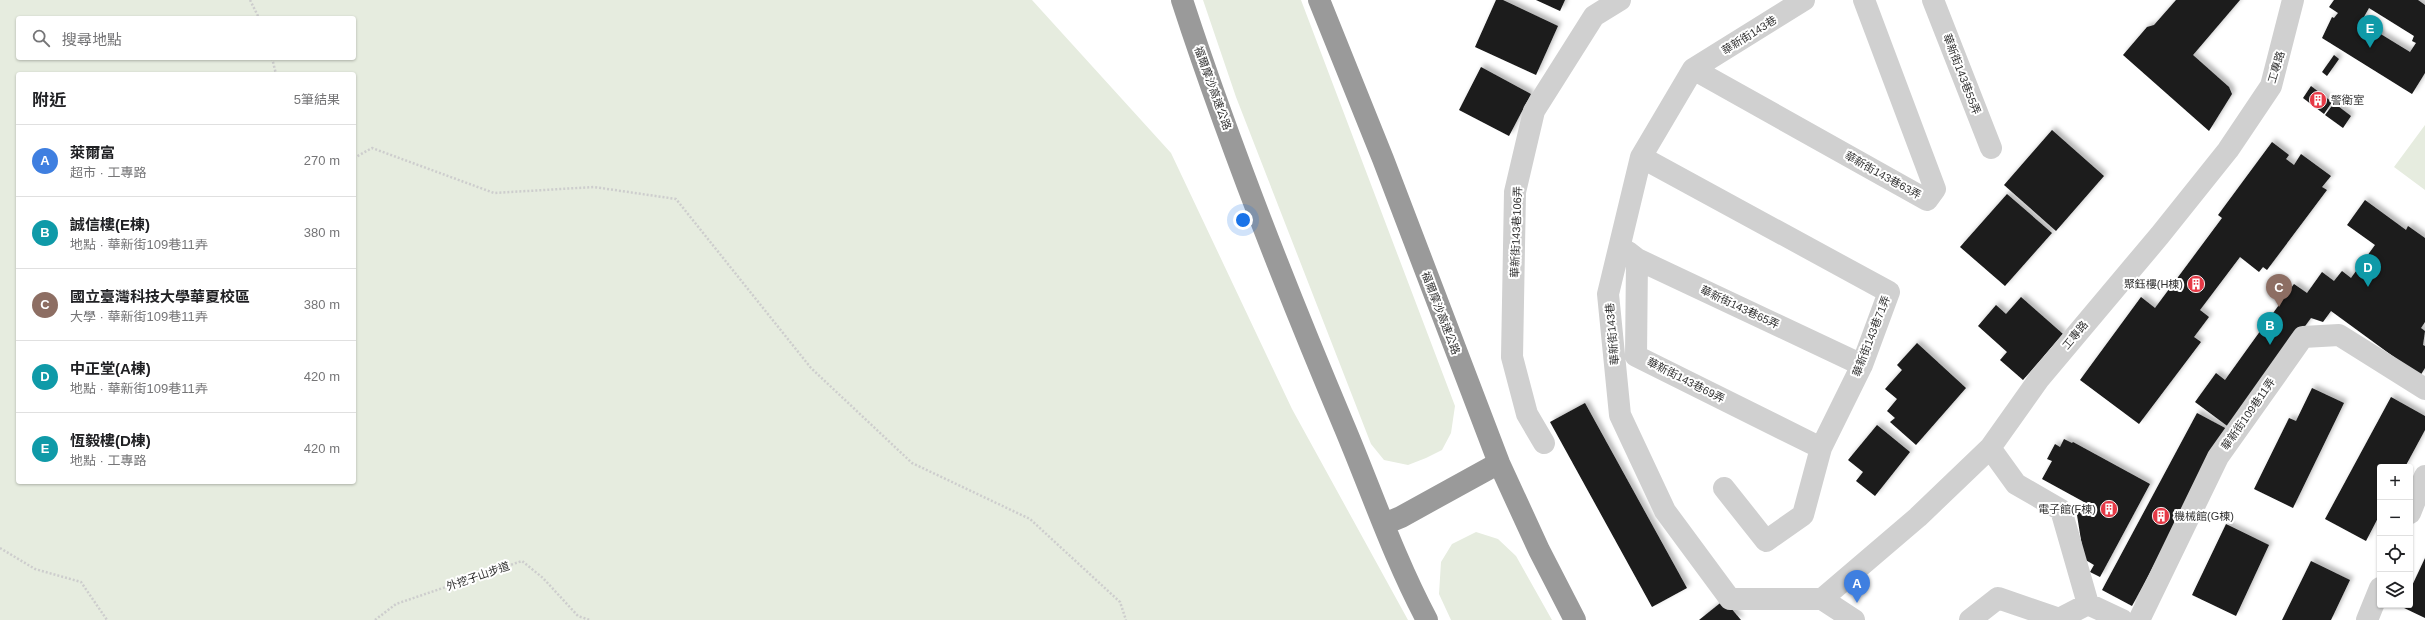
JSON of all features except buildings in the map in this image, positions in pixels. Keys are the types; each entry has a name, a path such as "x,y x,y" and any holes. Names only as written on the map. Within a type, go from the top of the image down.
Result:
{"highway":[{"name":"福爾摩沙高速公路","path":"1182,0 1260,219 1384,524 1427,620"},
{"name":"福爾摩沙高速公路","path":"1319,0 1383,159 1499,463 1539,550 1575,620"},
{"path":"1384,524 1401,517 1499,463"}],"street":[{"name":"華新街143巷106弄","path":"1544,443 1527,414 1512,357 1515,192 1534,111 1594,16 1620,0"},
{"name":"華新街143巷","path":"1804,0 1693,69 1641,157 1629,252 1608,294 1620,415 1665,511 1730,599 1822,599"},
{"name":"華新街143巷63弄","path":"1693,69 1927,200 1935,189 1864,0"},
{"name":"華新街143巷55弄","path":"1933,0 1991,148"},
{"name":"工專路","path":"1822,599 1918,517 1990,448 2039,379 2160,235 2236,137 2271,86 2293,0"},
{"name":"華新街143巷71弄","path":"1641,157 1889,292 1862,365 1822,448 1803,515 1766,541 1724,488"},
{"name":"華新街143巷65弄","path":"1629,252 1862,365"},
{"name":"華新街143巷69弄","path":"1629,252 1636,356 1822,448"},
{"name":"華新街109巷11弄","path":"2139,620 2218,457 2303,337 2339,335 2425,389"},
{"path":"1990,448 2016,484 2061,510 2088,604 2122,620"},
{"path":"2413,506 2425,476"},
{"path":"2367,620 2377,595"},
{"path":"1970,620 1998,598 2059,620 2088,604"},
{"path":"1822,599 1854,620"}],"path":[{"path":"250,0 258,16"},
{"path":"272,60 276,72"},
{"path":"356,157 372,148 494,193 594,187 676,199 811,368 912,463 1030,519 1120,602 1126,620"},
{"path":"0,548 35,569 81,582 107,620"},
{"name":"外挖子山步道","path":"375,620 396,604 522,561 543,578 578,616 590,620"}],"shaded area":[{"path":"0,0 1032,0 1171,153 1292,409 1408,620 0,620"},
{"path":"1203,0 1301,0 1455,406 1451,433 1442,450 1408,465 1384,460 1371,444 1236,97"},
{"path":"2425,125 2425,190 2394,167"},
{"path":"1476,532 1498,539 1516,556 1552,620 1451,620 1439,594 1441,562 1452,544"}],"place":[{"name":"恆毅樓(D棟)","path":"2370,48"},
{"name":"警衛室","path":"2318,100"},
{"name":"聚鈺樓(H棟)","path":"2196,284"},
{"name":"中正堂(A棟)","path":"2368,287"},
{"name":"國立臺灣科技大學華夏校區","path":"2279,307"},
{"name":"誠信樓(E棟)","path":"2270,345"},
{"name":"電子館(F棟)","path":"2109,509"},
{"name":"機械館(G棟)","path":"2161,516"},
{"name":"萊爾富","path":"1857,603"}]}
